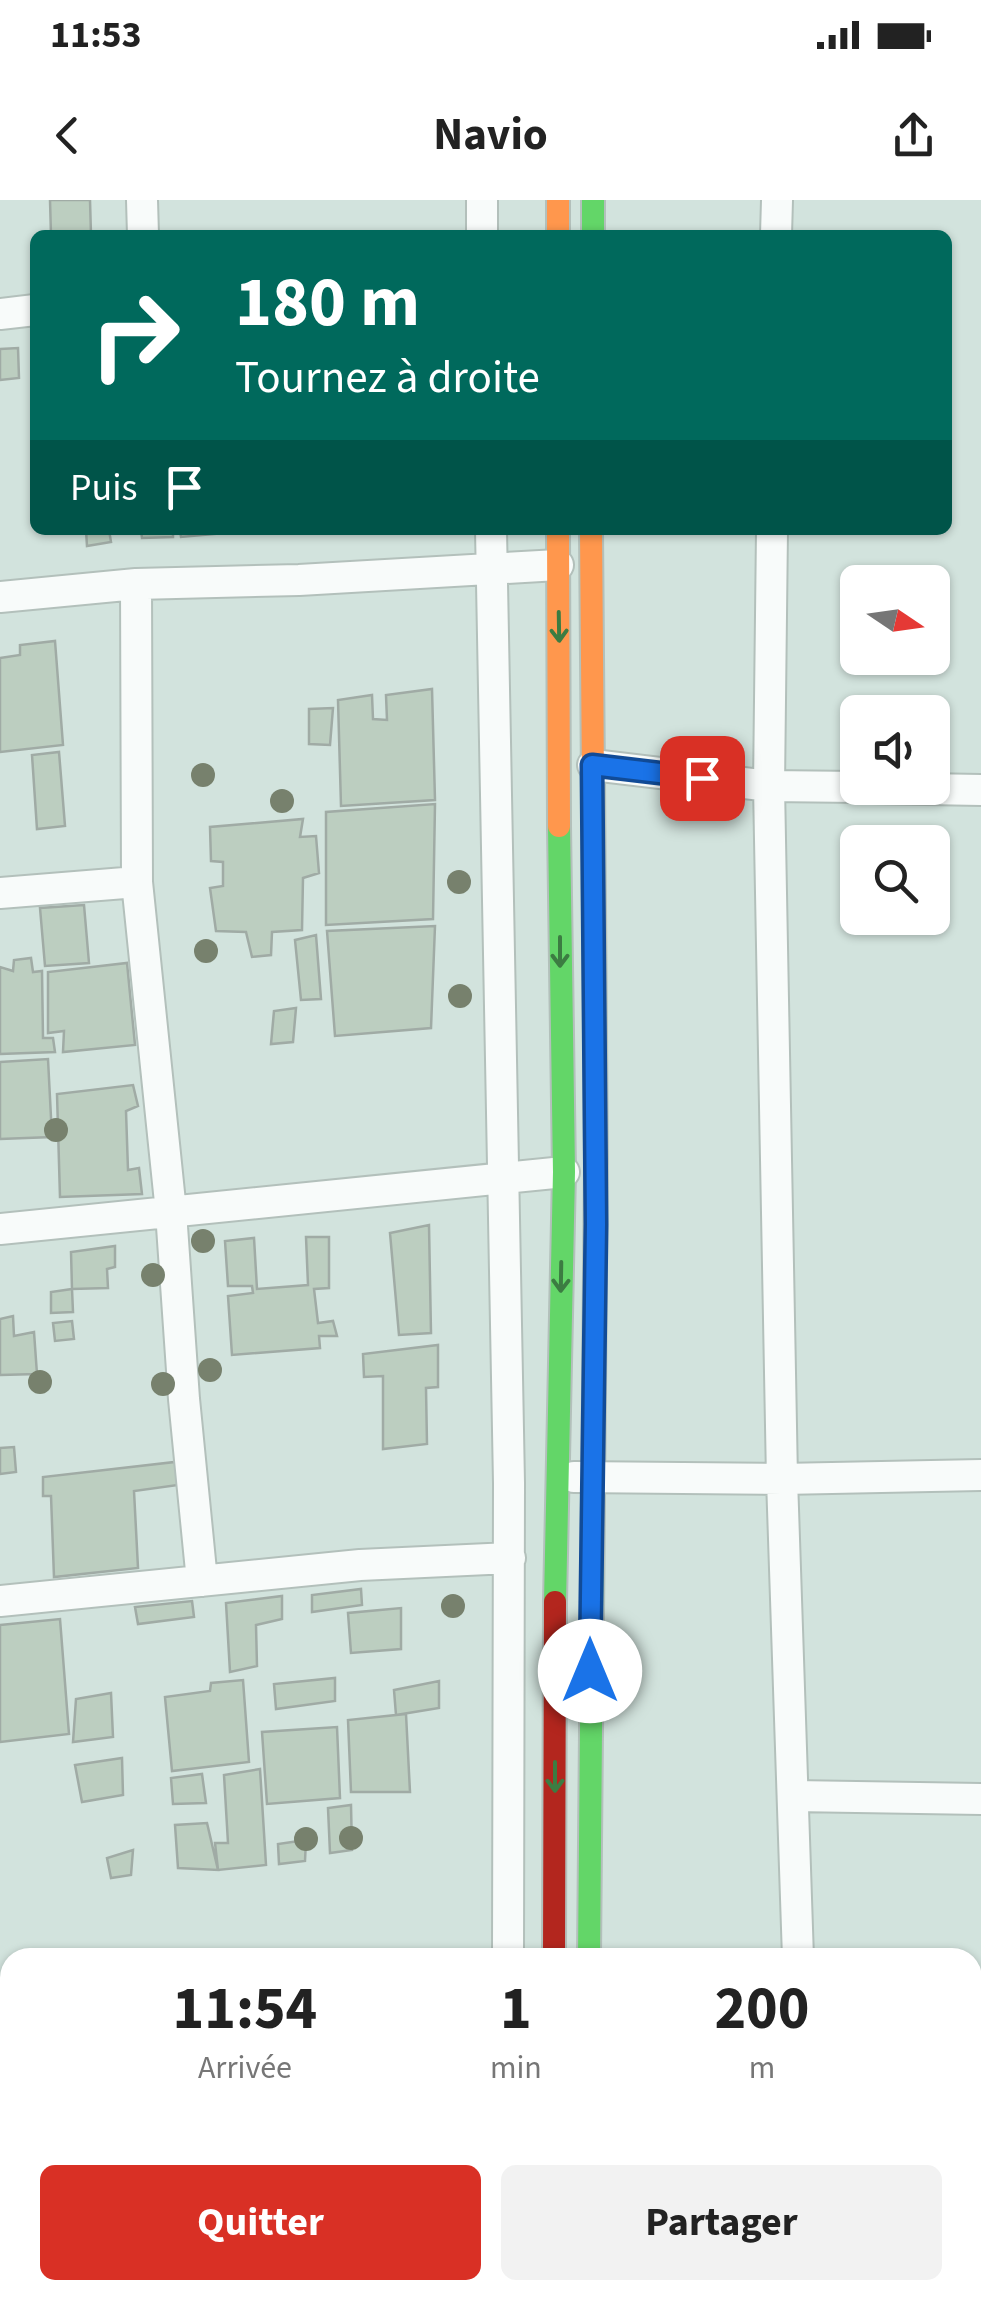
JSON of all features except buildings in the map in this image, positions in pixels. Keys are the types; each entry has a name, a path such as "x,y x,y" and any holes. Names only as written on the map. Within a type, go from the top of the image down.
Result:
{"main road":[{"path":"558,200 558,230"},
{"path":"593,200 593,230"},
{"path":"554,1948 554,1477 564,1172 558,535"},
{"path":"589,1948 596,1242 591,535"}],"street":[{"path":"142,200 143,230"},
{"path":"482,200 482,230"},
{"path":"776,230 777,200"},
{"path":"0,314 30,311"},
{"path":"490,535 510,1558 508,1948"},
{"path":"772,535 769,786 782,1479 798,1948"},
{"path":"0,597 136,584 299,580 558,564"},
{"path":"136,584 138,882 202,1581"},
{"path":"592,765 769,786 840,787"},
{"path":"950,789 981,790"},
{"path":"0,893 138,882"},
{"path":"0,1229 564,1172"},
{"path":"554,1477 782,1479 981,1475"},
{"path":"0,1601 360,1565 510,1558"},
{"path":"794,1796 981,1799"}],"traffic: fast":[{"path":"593,200 593,230"},
{"path":"555,1602 564,1172 559,826"},
{"path":"589,1948 596,1160"}],"traffic: slow":[{"path":"558,200 558,230"},
{"path":"558,535 559,826"},
{"path":"591,535 596,1160"}],"traffic: jam":[{"path":"554,1948 555,1602"}],"route":[{"path":"590,1671 596,1224 592,765 702,778"}]}
